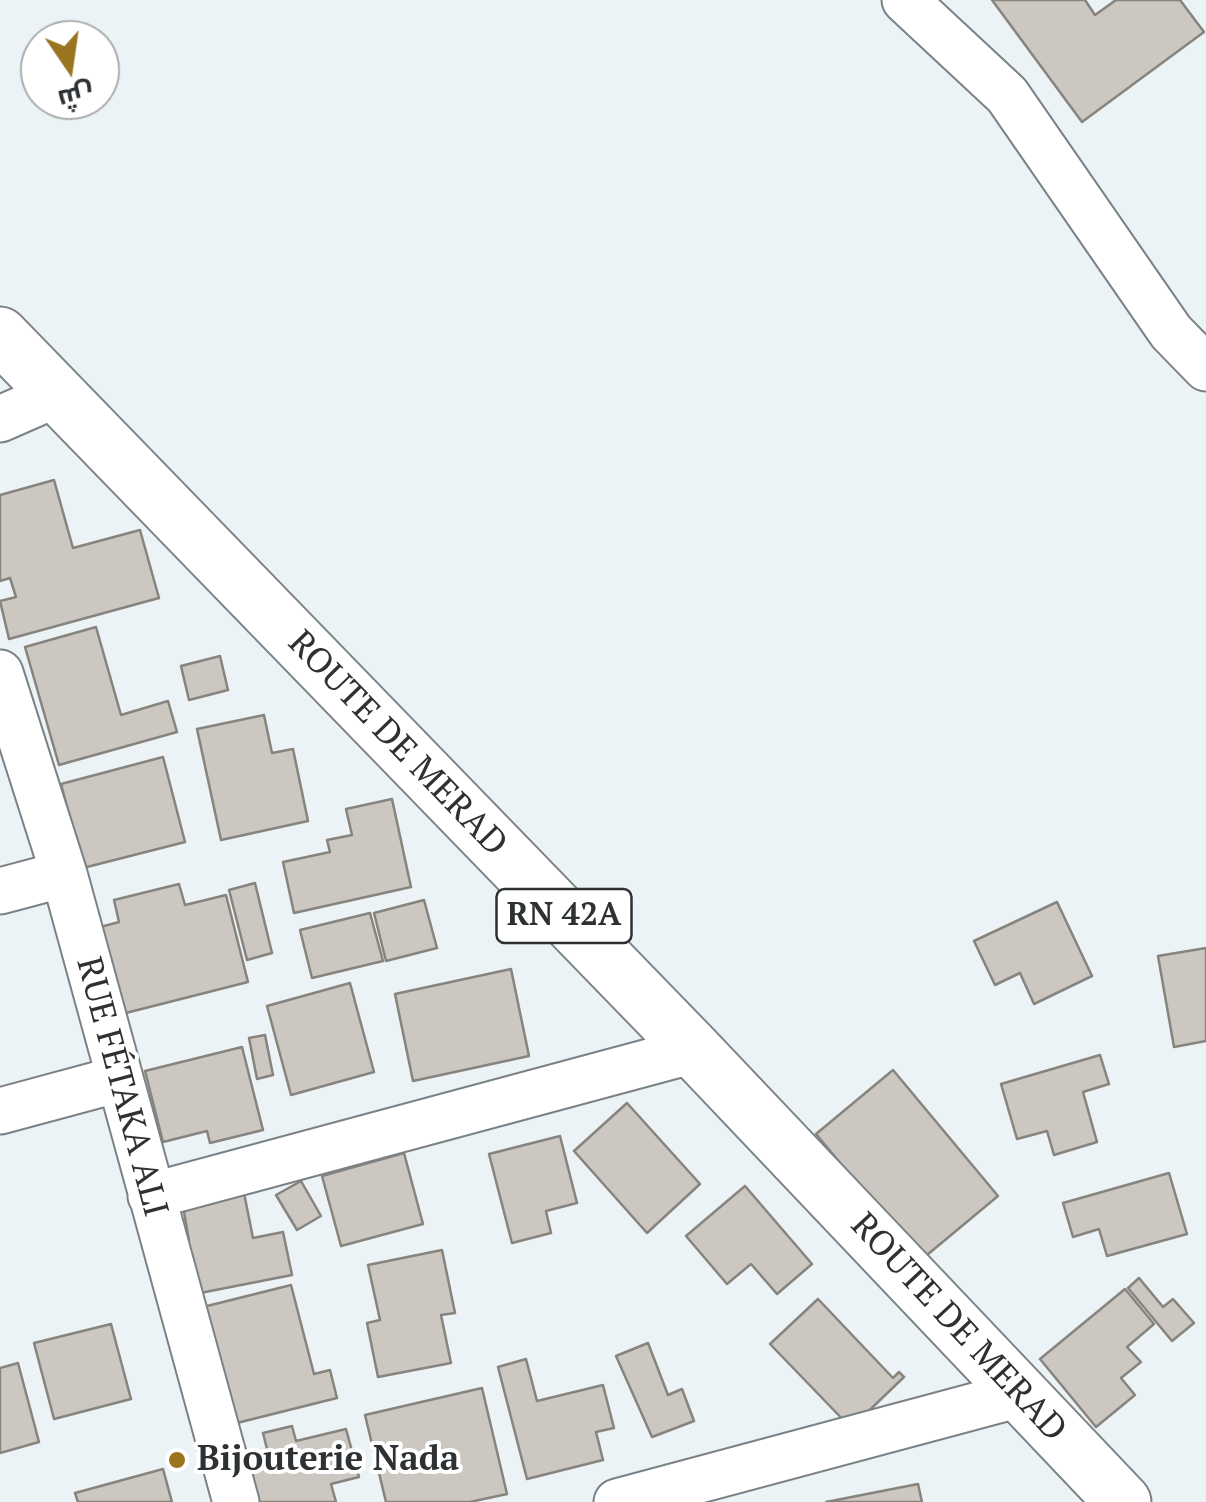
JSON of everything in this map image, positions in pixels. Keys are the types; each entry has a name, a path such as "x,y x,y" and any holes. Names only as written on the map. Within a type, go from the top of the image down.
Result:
{"main road":[{"name":"ROUTE DE MERAD","path":"0,336 694,1050 1123,1502"}],"street":[{"path":"904,0 1007,95 1171,332 1206,368"},
{"path":"0,419 57,394"},
{"name":"RUE FÉTAKA ALI","path":"0,673 64,874 236,1502"},
{"path":"0,892 64,874"},
{"path":"150,1196 694,1050"},
{"path":"0,1111 118,1079"},
{"path":"617,1502 1020,1394"}],"building":[{"path":"992,0 1085,0 1095,15 1116,0 1180,0 1204,32 1082,122"},
{"path":"54,480 73,548 140,530 159,598 9,639 0,601 16,597 10,578 0,581 0,495"},
{"path":"96,627 121,715 168,701 177,732 59,765 25,647"},
{"path":"220,656 228,690 189,700 181,666"},
{"path":"264,715 272,753 293,749 308,821 221,840 197,729"},
{"path":"163,757 185,842 83,868 61,784"},
{"path":"392,799 411,887 294,913 283,862 330,852 327,840 352,835 346,809"},
{"path":"255,883 272,953 247,960 229,890"},
{"path":"179,884 185,905 226,895 248,982 110,1017 89,930 119,922 114,900"},
{"path":"424,900 437,948 386,961 374,913"},
{"path":"1057,902 1092,976 1034,1004 1020,973 995,985 974,941"},
{"path":"370,913 383,961 312,978 300,930"},
{"path":"1206,948 1206,1041 1174,1047 1158,956"},
{"path":"511,969 529,1056 413,1081 395,994"},
{"path":"350,983 374,1072 291,1095 267,1006"},
{"path":"265,1035 273,1075 257,1079 249,1038"},
{"path":"242,1047 263,1130 210,1143 207,1131 163,1142 145,1071"},
{"path":"1100,1055 1109,1084 1083,1092 1097,1142 1054,1155 1047,1131 1017,1139 1001,1084"},
{"path":"893,1070 998,1196 921,1260 816,1134"},
{"path":"627,1103 700,1184 647,1233 574,1151"},
{"path":"560,1136 577,1203 546,1211 551,1233 512,1243 489,1154"},
{"path":"404,1153 423,1224 341,1246 322,1176"},
{"path":"1169,1173 1187,1234 1107,1256 1099,1229 1073,1237 1063,1203"},
{"path":"301,1181 321,1216 297,1230 276,1195"},
{"path":"745,1186 812,1264 777,1294 751,1264 727,1284 686,1236"},
{"path":"244,1193 253,1238 283,1232 292,1275 190,1295 180,1243 189,1241 183,1206"},
{"path":"442,1250 455,1313 441,1315 451,1363 378,1377 367,1323 380,1320 368,1265"},
{"path":"1139,1278 1163,1307 1173,1299 1194,1323 1172,1341 1128,1288"},
{"path":"291,1285 314,1374 330,1370 337,1398 229,1425 199,1308"},
{"path":"1125,1289 1154,1324 1127,1347 1141,1362 1121,1378 1135,1395 1096,1427 1040,1359"},
{"path":"818,1299 893,1378 899,1372 904,1377 851,1428 770,1344"},
{"path":"111,1324 131,1399 54,1419 34,1343"},
{"path":"648,1343 668,1395 682,1389 694,1421 652,1437 616,1356"},
{"path":"526,1359 537,1401 603,1385 614,1428 596,1432 603,1460 527,1479 498,1367"},
{"path":"18,1363 39,1442 0,1453 0,1368"},
{"path":"482,1388 507,1494 470,1502 386,1502 365,1415"},
{"path":"292,1426 296,1441 346,1429 359,1477 331,1484 336,1502 259,1502 248,1459 268,1453 263,1433"},
{"path":"163,1469 172,1502 78,1502 75,1493"},
{"path":"918,1484 922,1502 826,1502"}],"place":[{"name":"Bijouterie Nada","path":"177,1460"}]}
